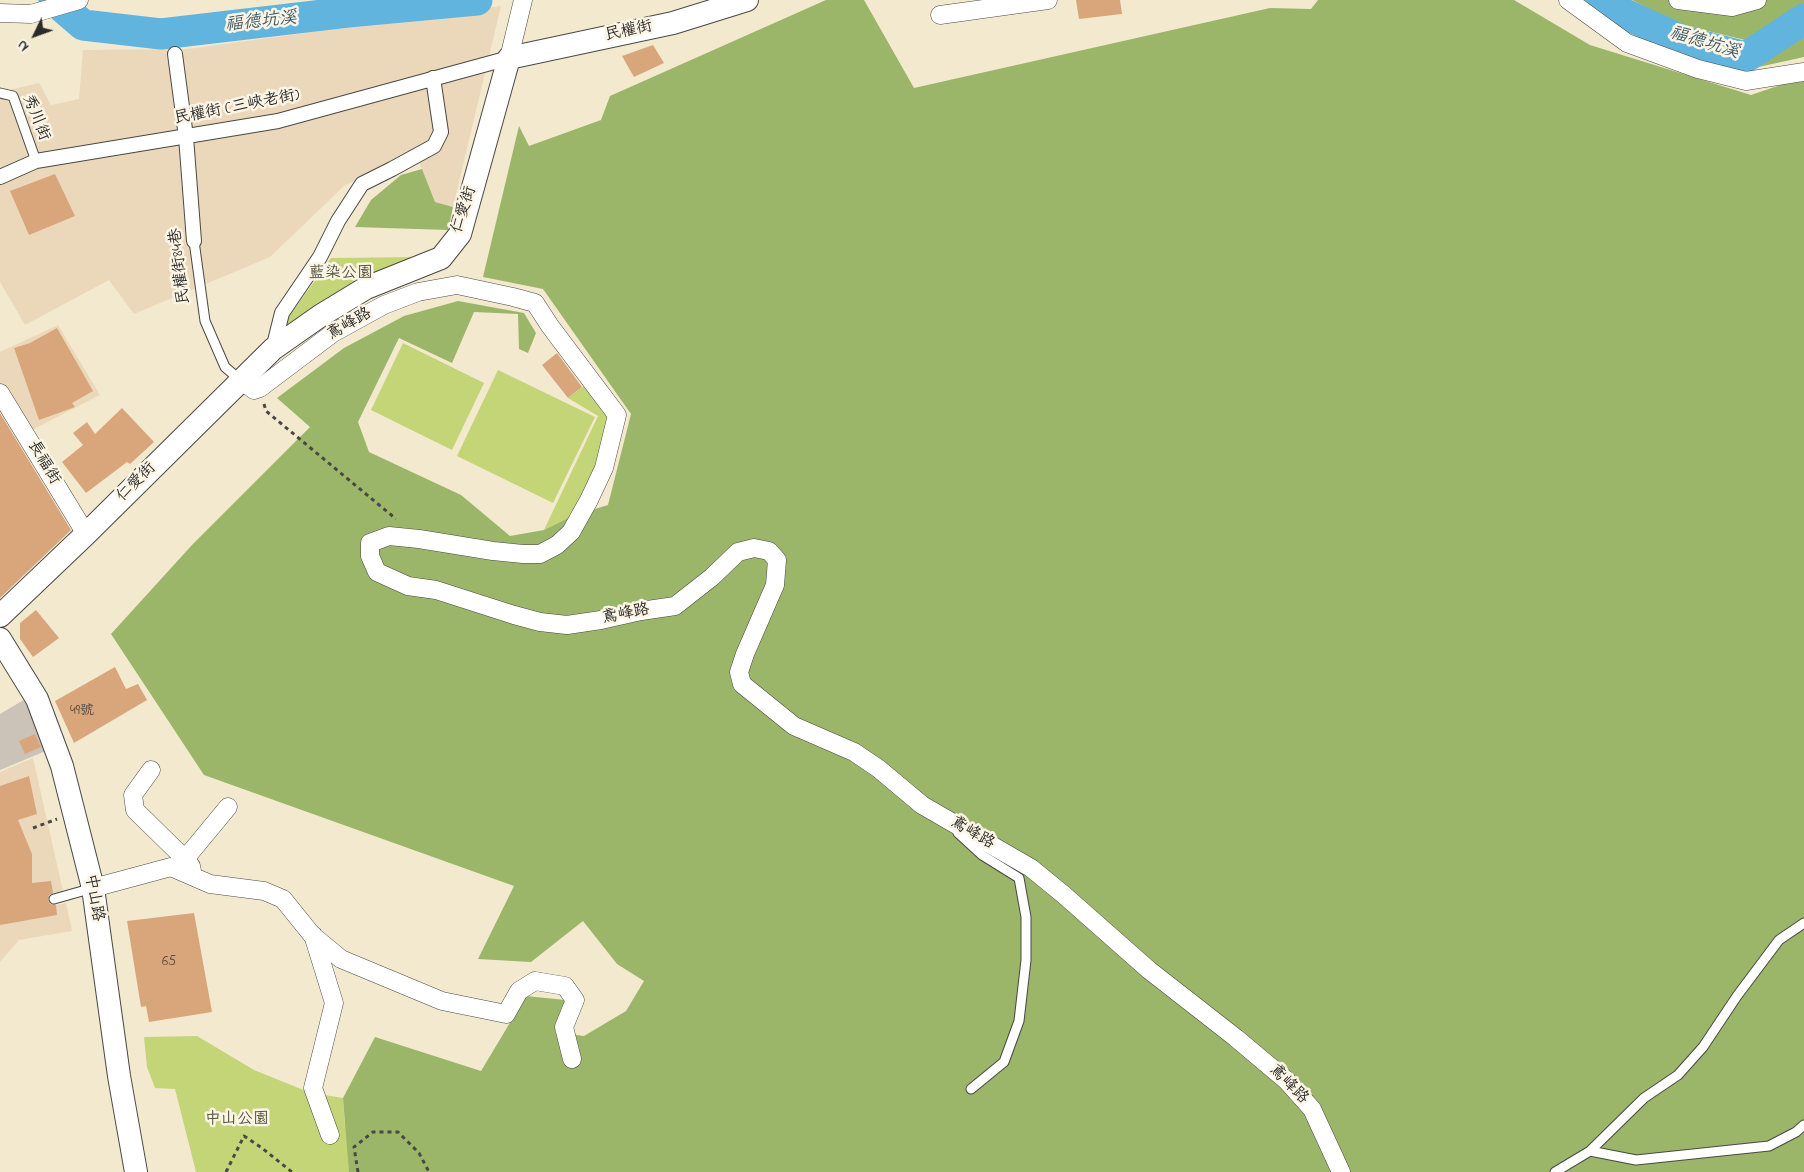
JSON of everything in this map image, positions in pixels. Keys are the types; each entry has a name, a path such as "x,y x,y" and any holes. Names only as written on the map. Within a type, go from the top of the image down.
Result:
{"street":[{"path":"0,12 31,14 79,0"},
{"path":"508,58 519,22 523,0"},
{"name":"民權街","path":"508,58 673,23 747,0"},
{"path":"940,15 1048,0"},
{"path":"1568,0 1627,43 1698,69 1746,81 1804,72"},
{"path":"1678,0 1732,7 1757,0"},
{"name":"民權街84巷","path":"175,54 186,136 194,241"},
{"name":"民權街 (三峽老街)","path":"0,177 36,161 278,121 508,58"},
{"name":"仁愛街","path":"0,616 86,534 272,349 320,316 366,288 441,258 460,234 508,58"},
{"path":"272,349 282,313 320,257 338,221 362,184 392,170 434,146 441,132 433,78"},
{"name":"鳶峰路","path":"240,380 254,390 260,388 333,333 384,306 418,292 457,285 535,303 617,415 604,468 571,532 557,545 540,554 523,554 389,536 370,543 370,556 377,572 408,586 436,590 540,622 567,625 675,606 712,577 738,552 754,548 769,551 777,560 775,585 745,654 739,672 742,684 794,726 854,752 922,805 1031,868 1149,970 1286,1080 1312,1109 1341,1172"},
{"name":"長福街","path":"0,393 86,534"},
{"name":"中山路","path":"0,639 38,699 62,766 93,888 118,1066 136,1172"},
{"path":"152,770 133,795 135,810 185,859 191,866 193,876"},
{"path":"185,859 228,807"},
{"path":"93,888 171,867 210,884 264,891 283,899 312,935 341,959 442,1001 506,1014 519,991 535,981 565,986 575,1000 564,1027 572,1059"},
{"path":"312,935 334,1003 313,1088 330,1135"}],"lane":[{"name":"秀川街","path":"0,93 13,96 36,161"},
{"name":"民權街84巷","path":"194,241 205,321 225,367 240,380"},
{"path":"934,812 982,855 1019,878 1026,917 1026,960 1019,1021 1004,1062 970,1089"},
{"path":"54,899 93,888"},
{"path":"1555,1172 1590,1151 1644,1098 1678,1075 1703,1047 1778,940 1804,924"},
{"path":"1590,1151 1636,1160 1769,1146 1796,1132 1804,1125"}],"path":[{"path":"266,411 396,520"},
{"path":"358,1172 354,1147 373,1132 398,1132 419,1153 429,1172"},
{"path":"226,1172 244,1136 292,1172"}],"shaded area":[{"path":"501,6 453,207 435,202 416,154 344,186 270,257 134,314 109,280 25,325 0,282 0,92 39,83 51,105 79,99 83,50 188,49"},
{"path":"58,325 100,395 28,432 0,387 0,352"},
{"path":"27,698 48,750 0,770 0,714"},
{"path":"33,758 63,891 53,893 56,905 66,903 72,931 19,940 0,962 0,772"}],"green space":[{"path":"826,0 864,0 914,88 1270,8 1311,9 1318,0 1514,0 1590,45 1751,95 1804,77 1804,1172 349,1172 343,1098 375,1037 481,1071 526,996 565,1000 555,1032 584,1036 626,1011 644,981 617,964 583,921 531,962 478,959 514,886 204,775 111,634 192,545 310,427 277,398 344,348 404,316 458,301 524,313 536,333 528,353 519,349 518,314 474,312 452,363 399,338 358,422 369,452 461,495 510,536 544,530 572,516 608,505 631,414 543,289 483,277 519,126 529,146 601,120 610,96"},
{"path":"1632,0 1804,0 1804,7 1745,40 1679,24"},
{"path":"1804,35 1804,57 1754,68"},
{"path":"422,169 435,202 453,207 448,230 355,227 371,200 401,175"},
{"name":"藍染公園","path":"420,257 284,329 284,324 331,258"},
{"path":"403,343 484,383 452,450 371,410"},
{"path":"498,370 595,417 553,503 457,456"},
{"path":"585,385 609,416 597,466 572,516 544,530 598,416 568,398"},
{"name":"中山公園","path":"197,1036 254,1070 311,1093 343,1098 345,1125 528,1172 196,1172 175,1089 155,1088 147,1067 144,1037"}],"building":[{"path":"1076,0 1120,0 1122,14 1079,19"},
{"path":"653,45 664,63 634,77 622,56"},
{"path":"55,174 75,216 29,235 10,191"},
{"path":"57,328 93,391 72,403 75,407 39,420 14,348 30,343"},
{"path":"557,353 582,387 568,398 542,365"},
{"path":"122,408 154,442 130,464 127,462 86,493 62,462 83,445 73,433 87,422 95,434"},
{"path":"0,413 71,530 0,598"},
{"path":"36,610 59,638 33,657 20,639 20,623"},
{"path":"115,667 126,689 138,684 147,700 74,743 55,701"},
{"path":"35,734 41,747 25,754 19,741"},
{"path":"29,776 37,814 18,820 32,854 32,883 51,881 53,893 49,895 48,900 50,904 56,905 57,915 0,925 0,786"},
{"path":"194,913 212,1012 149,1022 146,1006 141,1007 127,921"}],"waterway":[{"name":"福德坑溪","path":"54,0 83,25 161,34 348,12 477,0"},
{"name":"福德坑溪","path":"1600,0 1607,6 1684,41 1746,57 1804,19"}]}
